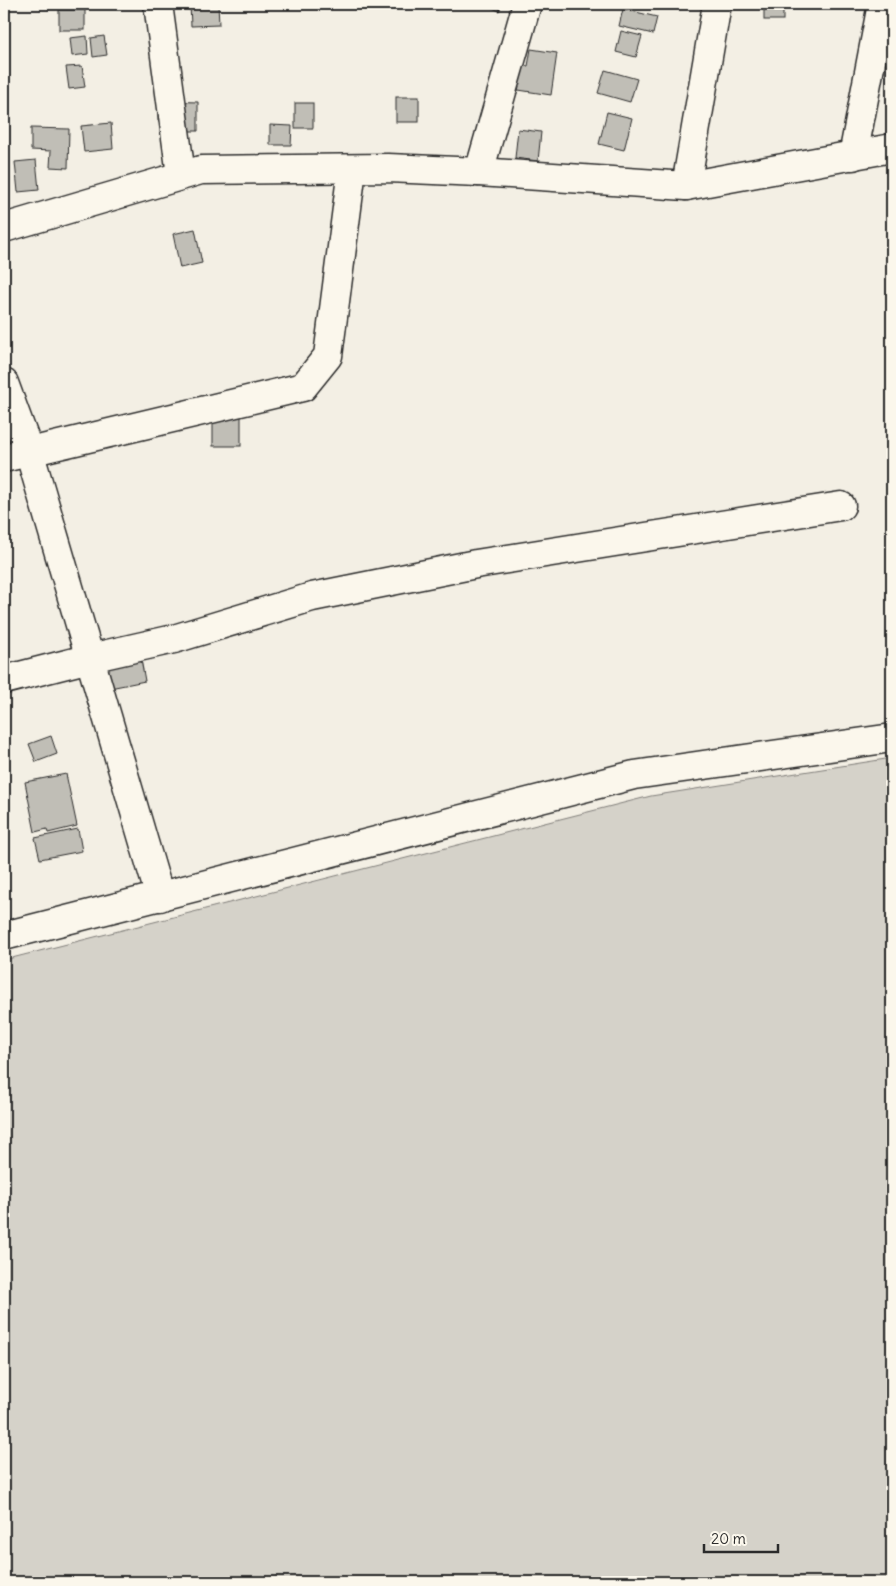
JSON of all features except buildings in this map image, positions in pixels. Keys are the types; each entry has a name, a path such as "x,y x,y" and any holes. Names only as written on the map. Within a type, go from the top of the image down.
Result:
{"street":[{"path":"158,4 181,175"},
{"path":"479,172 527,4"},
{"path":"686,186 717,4"},
{"path":"853,156 882,4"},
{"path":"4,228 201,170 388,168 686,186 892,148"},
{"path":"16,454 303,387 328,356 352,168"},
{"path":"4,383 16,454 90,658 160,897"},
{"path":"4,680 174,639 312,598 457,568 841,506"},
{"path":"4,936 634,775 892,738"}],"shaded area":[{"path":"892,758 892,1582 4,1582 4,960 651,796"}]}
